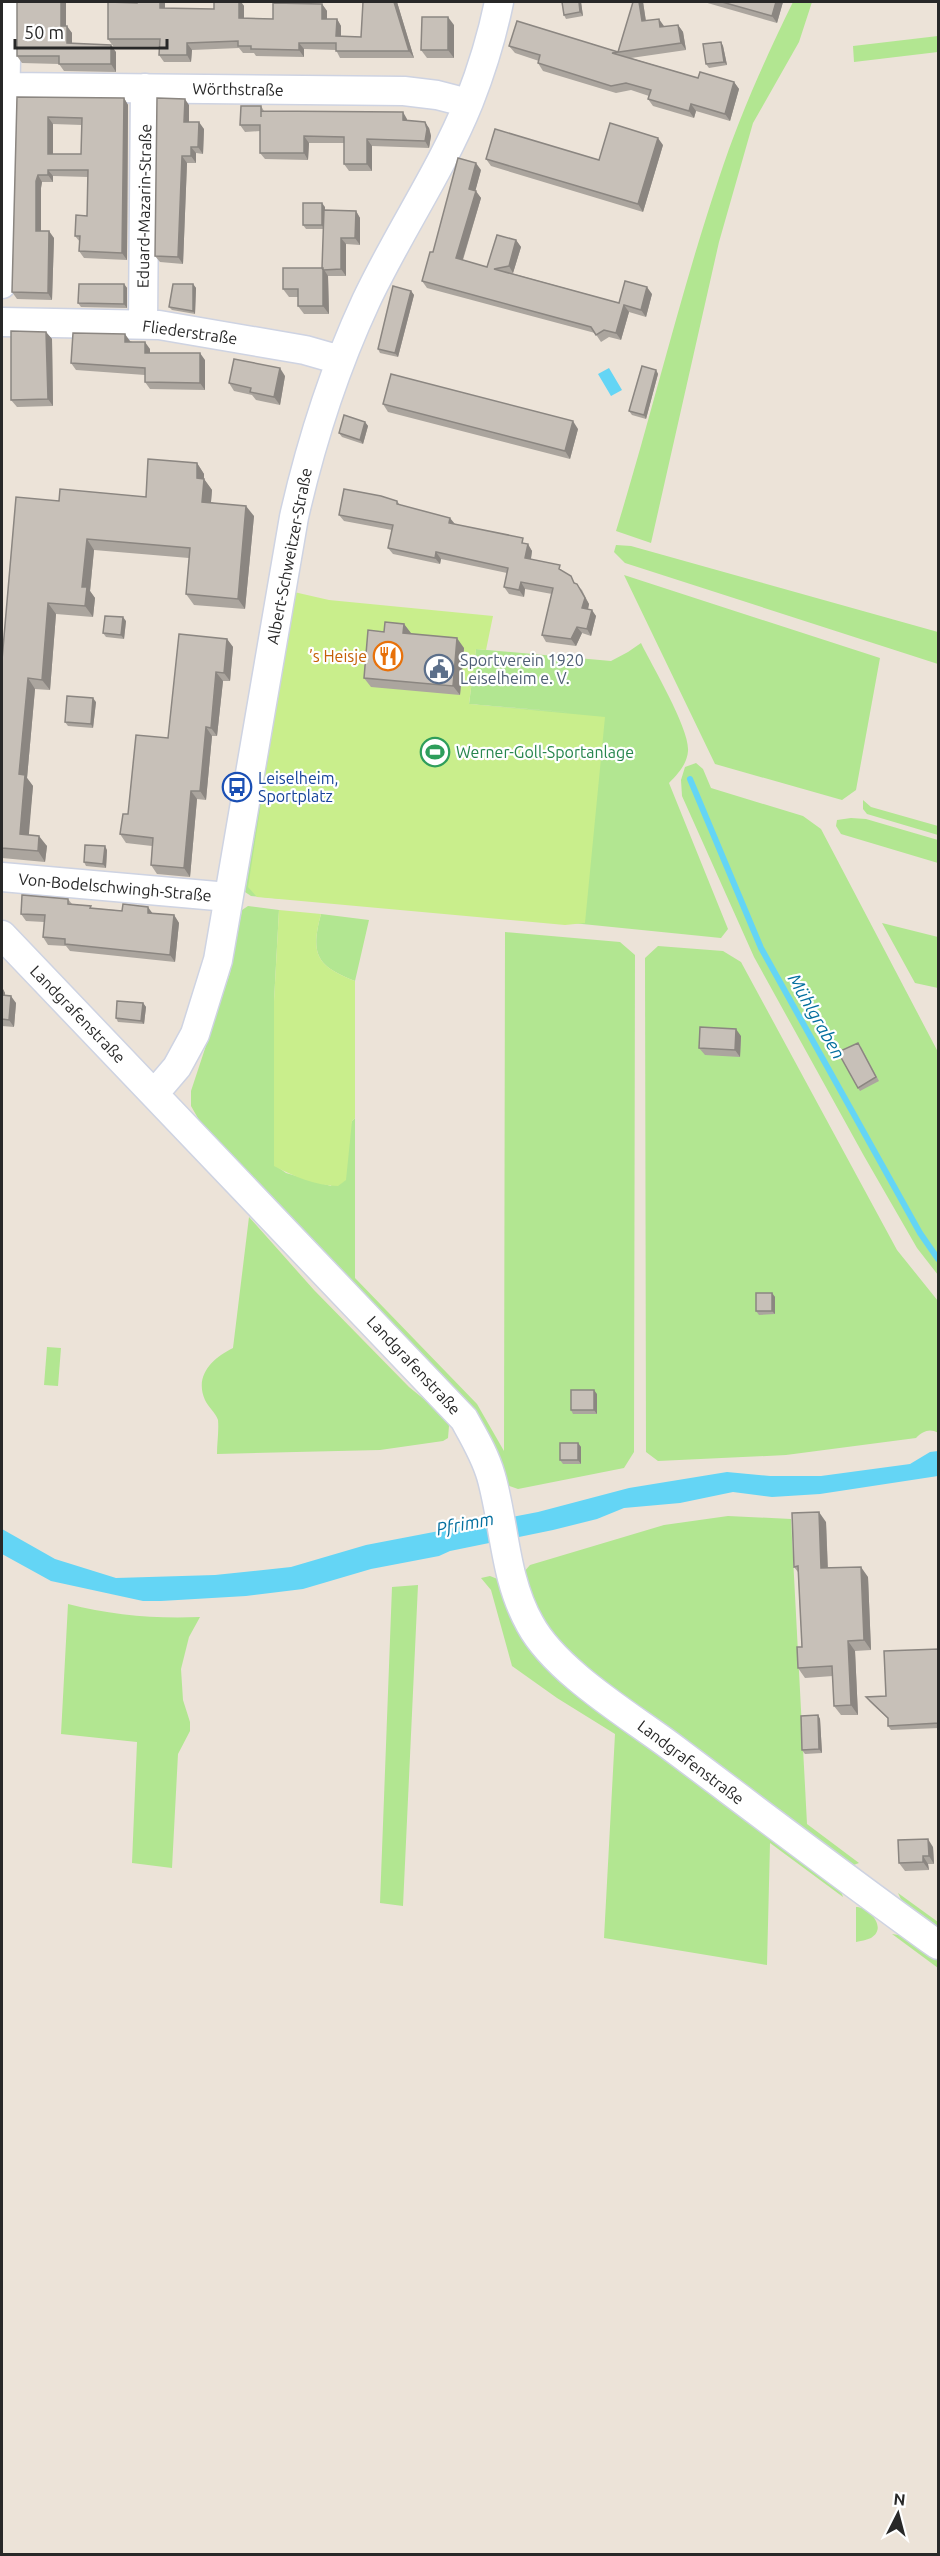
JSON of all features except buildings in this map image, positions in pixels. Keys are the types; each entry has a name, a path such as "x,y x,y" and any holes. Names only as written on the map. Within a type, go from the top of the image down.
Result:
{"street":[{"path":"2,284 6,87 4,55 7,2"},
{"name":"Albert-Schweitzer-Straße","path":"154,1094 177,1067 195,1034 218,960 294,516 304,470 340,360 384,265 468,103 484,62 499,2"},
{"name":"Wörthstraße","path":"6,87 404,91 437,95 468,103"},
{"name":"Eduard-Mazarin-Straße","path":"143,324 145,88"},
{"name":"Fliederstraße","path":"2,322 143,324 305,351 340,360"},
{"name":"Von-Bodelschwingh-Straße","path":"2,877 228,897"},
{"name":"Landgrafenstraße","path":"2,935 464,1419 484,1454 498,1508 506,1555 522,1609 544,1645 573,1673 868,1895 939,1945"}],"green space":[{"path":"793,2 812,2 799,42 753,123 719,242 651,543 616,531 719,178 753,88"},
{"path":"938,36 938,52 854,62 853,46"},
{"path":"616,545 631,546 938,632 938,664 625,563 614,552"},
{"path":"624,575 880,658 856,790 842,800 715,764"},
{"name":"Werner-Goll-Sportanlage","path":"294,592 329,600 493,616 486,650 476,649 469,704 605,717 585,923 565,925 257,897 248,887"},
{"name":"Werner-Goll-Sportanlage","path":"641,643 677,713 687,741 686,760 669,783 728,929 721,938 283,894 283,899 251,896 245,892 279,689 576,713 469,704 476,649 611,661"},
{"path":"696,763 703,769 711,788 803,816 821,829 938,1052 938,1275 917,1248 754,957 682,796 681,780 685,767"},
{"path":"863,800 871,807 938,826 938,835 867,814 863,809"},
{"path":"866,819 938,840 938,863 841,834 836,826 837,820"},
{"path":"248,906 279,910 274,1001 275,1165 286,1173 331,1186 352,1121 355,1118 355,1278 477,1404 504,1451 505,932 620,942 635,955 634,1452 624,1468 518,1489 504,1484 196,1123 199,1120 191,1106 191,1091 230,973 242,910"},
{"path":"279,910 321,914 316,940 320,957 332,970 355,981 355,1118 352,1121 346,1180 338,1186 305,1180 274,1166 274,1001"},
{"path":"321,914 369,920 355,981 332,970 320,957 316,940"},
{"path":"882,923 938,937 938,988 915,983"},
{"path":"658,946 723,951 741,962 897,1250 938,1301 938,1433 929,1431 916,1438 786,1455 658,1461 646,1452 645,958"},
{"path":"249,1217 314,1290 409,1387 446,1417 449,1426 448,1438 443,1441 380,1450 217,1454 218,1420 205,1400 202,1383 207,1368 212,1362 233,1348"},
{"path":"47,1347 61,1348 58,1386 44,1385"},
{"path":"728,1516 791,1519 807,1824 859,1863 851,1866 607,1688 544,1628 523,1573 530,1565 664,1525"},
{"path":"490,1576 500,1580 511,1608 840,1888 843,1897 770,1843 767,1965 604,1938 615,1734 557,1698 512,1666 491,1590 481,1578"},
{"path":"418,1585 403,1906 380,1903 392,1587"},
{"path":"68,1604 133,1615 200,1617 189,1637 181,1669 183,1700 190,1722 190,1731 178,1754 172,1868 132,1863 137,1742 61,1734"},
{"path":"898,1893 938,1922 938,1933 904,1906"},
{"path":"856,1907 871,1914 878,1929 871,1938 856,1942"},
{"path":"892,1934 905,1936 938,1957 938,1968"}],"water":[{"path":"609,368 622,390 611,396 598,374"},
{"path":"938,1451 938,1476 820,1494 772,1497 733,1492 680,1503 624,1508 597,1519 450,1551 439,1556 371,1569 303,1589 246,1596 143,1601 51,1581 2,1554 2,1529 55,1559 116,1578 215,1575 291,1567 366,1545 538,1512 629,1488 727,1472 770,1476 821,1476 910,1464 930,1452"}],"waterway":[{"name":"Mühlgraben","path":"690,779 761,948 920,1233 938,1259"}],"place":[{"name":"’s Heisje","path":"388,656"},
{"name":"Sportverein 1920 Leiselheim e. V.","path":"439,669"},
{"name":"Werner-Goll-Sportanlage","path":"435,752"},
{"name":"Leiselheim, Sportplatz","path":"237,787"}],"water label":[{"name":"Pfrimm","path":"465,1523"}]}
